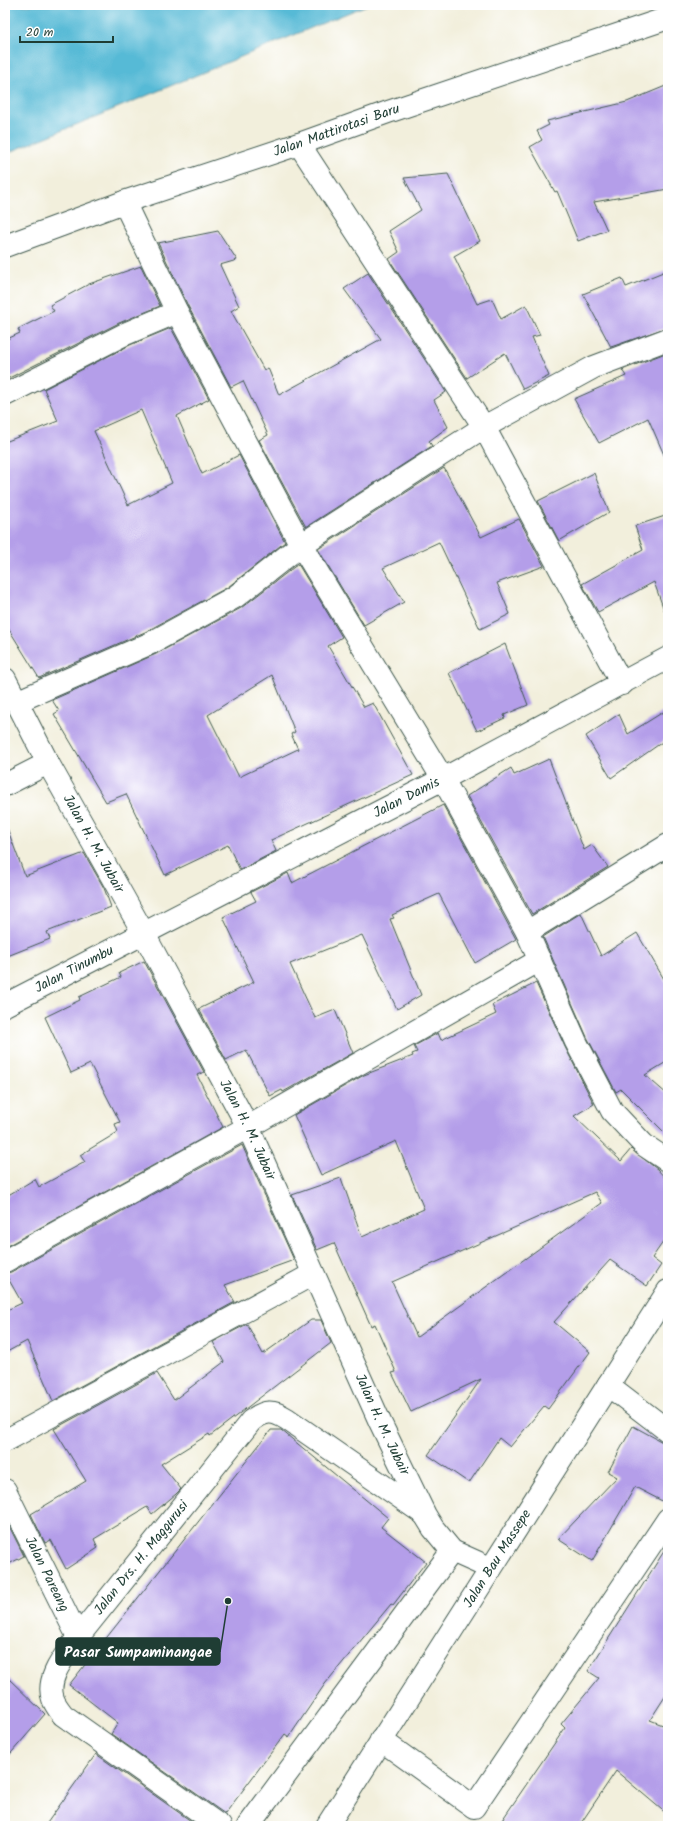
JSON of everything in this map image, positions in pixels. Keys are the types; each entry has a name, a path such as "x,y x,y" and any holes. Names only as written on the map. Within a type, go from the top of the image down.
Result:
{"main road":[{"name":"Jalan Mattirotasi Baru","path":"5,246 124,202 668,18"},
{"path":"299,144 484,427 622,684"},
{"path":"124,202 177,312 301,545 443,779 527,932 576,1042 612,1111 644,1145 668,1161"},
{"path":"5,395 125,334 177,312"},
{"path":"16,702 151,643 228,601 301,545 484,427 594,367 668,340"},
{"name":"Jalan Damis","path":"144,934 443,779 668,658"},
{"name":"Jalan H. M. Jubair","path":"5,679 48,763 144,934 248,1127 380,1422 424,1515 452,1551 490,1568"},
{"path":"5,785 48,763"},
{"path":"527,932 668,845"},
{"name":"Jalan Tinumbu","path":"5,1005 144,934"},
{"path":"5,1261 248,1127 540,960"},
{"path":"5,1441 313,1274"},
{"name":"Jalan Bau Massepe","path":"327,1826 490,1568 668,1291"},
{"path":"608,1385 668,1431"},
{"name":"Jalan Drs. H. Maggurusi","path":"220,1826 63,1716 53,1700 50,1687 62,1661 78,1637 251,1421 262,1414 276,1412 424,1515"},
{"name":"Jalan Pareang","path":"5,1490 78,1637"},
{"path":"381,1740 474,1807 668,1519"},
{"path":"248,1826 452,1551"}],"water":[{"path":"5,5 367,5 5,154"}],"building":[{"path":"668,85 668,189 594,202 607,230 578,241 557,191 555,192 530,147 542,140 537,131 549,125 547,121 627,102"},
{"path":"448,174 480,241 454,256 477,304 492,299 501,319 526,305 540,335 532,337 549,376 523,389 505,353 467,378 389,259 399,252 389,231 421,210 404,178"},
{"path":"218,231 237,260 220,265 239,306 231,311 264,370 268,368 279,395 381,339 344,289 368,273 446,392 434,400 448,427 429,441 432,446 306,527 259,440 268,435 243,381 231,387 188,306 158,243"},
{"path":"141,266 160,306 119,323 5,380 5,340 20,333 18,329 54,311 50,305 89,284"},
{"path":"668,270 668,327 611,347 583,294 622,278 626,287"},
{"path":"171,328 209,399 177,416 202,474 239,455 285,542 228,587 145,632 39,678 5,623 5,442 58,421 44,389 130,345","holes":["141,410 172,483 128,505 94,431"]},
{"path":"668,352 668,464 648,418 599,443 574,399 626,376 622,370"},
{"path":"444,468 481,537 519,519 544,566 497,583 510,614 480,629 439,542 383,568 404,602 364,625 318,549"},
{"path":"594,473 609,512 559,541 538,501"},
{"path":"668,515 668,609 664,610 654,582 598,612 582,584 643,550 635,526"},
{"path":"298,564 342,637 328,646 364,707 373,703 413,775 271,840 276,851 240,870 228,845 165,875 126,794 106,802 54,714 59,711 52,700 156,654 241,608","holes":["272,675 295,732 291,734 298,749 239,777 208,715"]},
{"path":"505,644 528,705 504,715 505,718 477,731 449,673"},
{"path":"668,709 668,738 611,778 586,736 619,714 628,734"},
{"path":"549,759 584,850 592,845 608,867 532,914 467,796 511,768 514,775"},
{"path":"443,805 516,939 475,963 439,894 392,915 394,918 390,919 421,995 397,1009 362,935 290,964 315,1018 335,1010 353,1053 283,1092 282,1090 270,1096 246,1050 226,1060 199,1009 254,982 223,917 256,901 251,892 288,873 292,883"},
{"path":"7,828 25,876 84,853 104,888 111,907 47,932 50,939 5,957 5,829"},
{"path":"581,913 601,956 637,933 668,986 668,1061 645,1075 668,1095 668,1136 621,1089 616,1092 587,1037 543,937"},
{"path":"144,961 204,1072 197,1075 223,1127 5,1247 5,1197 35,1179 39,1187 85,1162 80,1155 118,1132 115,1124 120,1122 90,1064 71,1073 45,1017 80,1000 79,997 121,977 119,973"},
{"path":"536,983 565,1047 594,1104 574,1116 621,1161 631,1149 657,1169 668,1181 668,1235 652,1258 661,1265 647,1286 610,1260 554,1322 590,1352 548,1409 544,1406 510,1447 499,1438 469,1483 428,1455 481,1379 411,1412 392,1373 396,1372 375,1324 371,1326 334,1243 317,1250 292,1195 341,1178 362,1237 424,1209 396,1141 321,1175 294,1115 364,1075 413,1056 412,1054 417,1052 414,1046 438,1033 441,1040 496,1014 492,1005","holes":["595,1192 602,1203 417,1337 392,1282"]},
{"path":"242,1145 294,1260 225,1285 235,1302 53,1401 27,1341 5,1353 5,1311 22,1303 5,1273 11,1272"},
{"path":"311,1320 321,1320 331,1343 210,1436 209,1434 161,1464 181,1489 152,1514 147,1507 94,1539 98,1548 66,1569 51,1540 45,1543 31,1514 86,1481 54,1429 157,1373 174,1400 224,1362 213,1342 247,1324 263,1354"},
{"path":"633,1426 668,1445 668,1504 635,1487 592,1561 558,1539 617,1477 608,1472"},
{"path":"271,1430 281,1430 388,1518 381,1527 426,1562 393,1605 391,1604 325,1684 289,1737 285,1734 225,1814 111,1734 118,1723 69,1685"},
{"path":"9,1526 24,1556 5,1566 5,1529"},
{"path":"668,1545 668,1692 650,1720 668,1727 668,1815 616,1771 579,1826 498,1826 565,1728 561,1724 599,1678 588,1671"},
{"path":"5,1675 45,1714 5,1760"},
{"path":"96,1754 198,1826 45,1826"}],"place":[{"name":"Pasar Sumpaminangae","path":"228,1601"}]}
